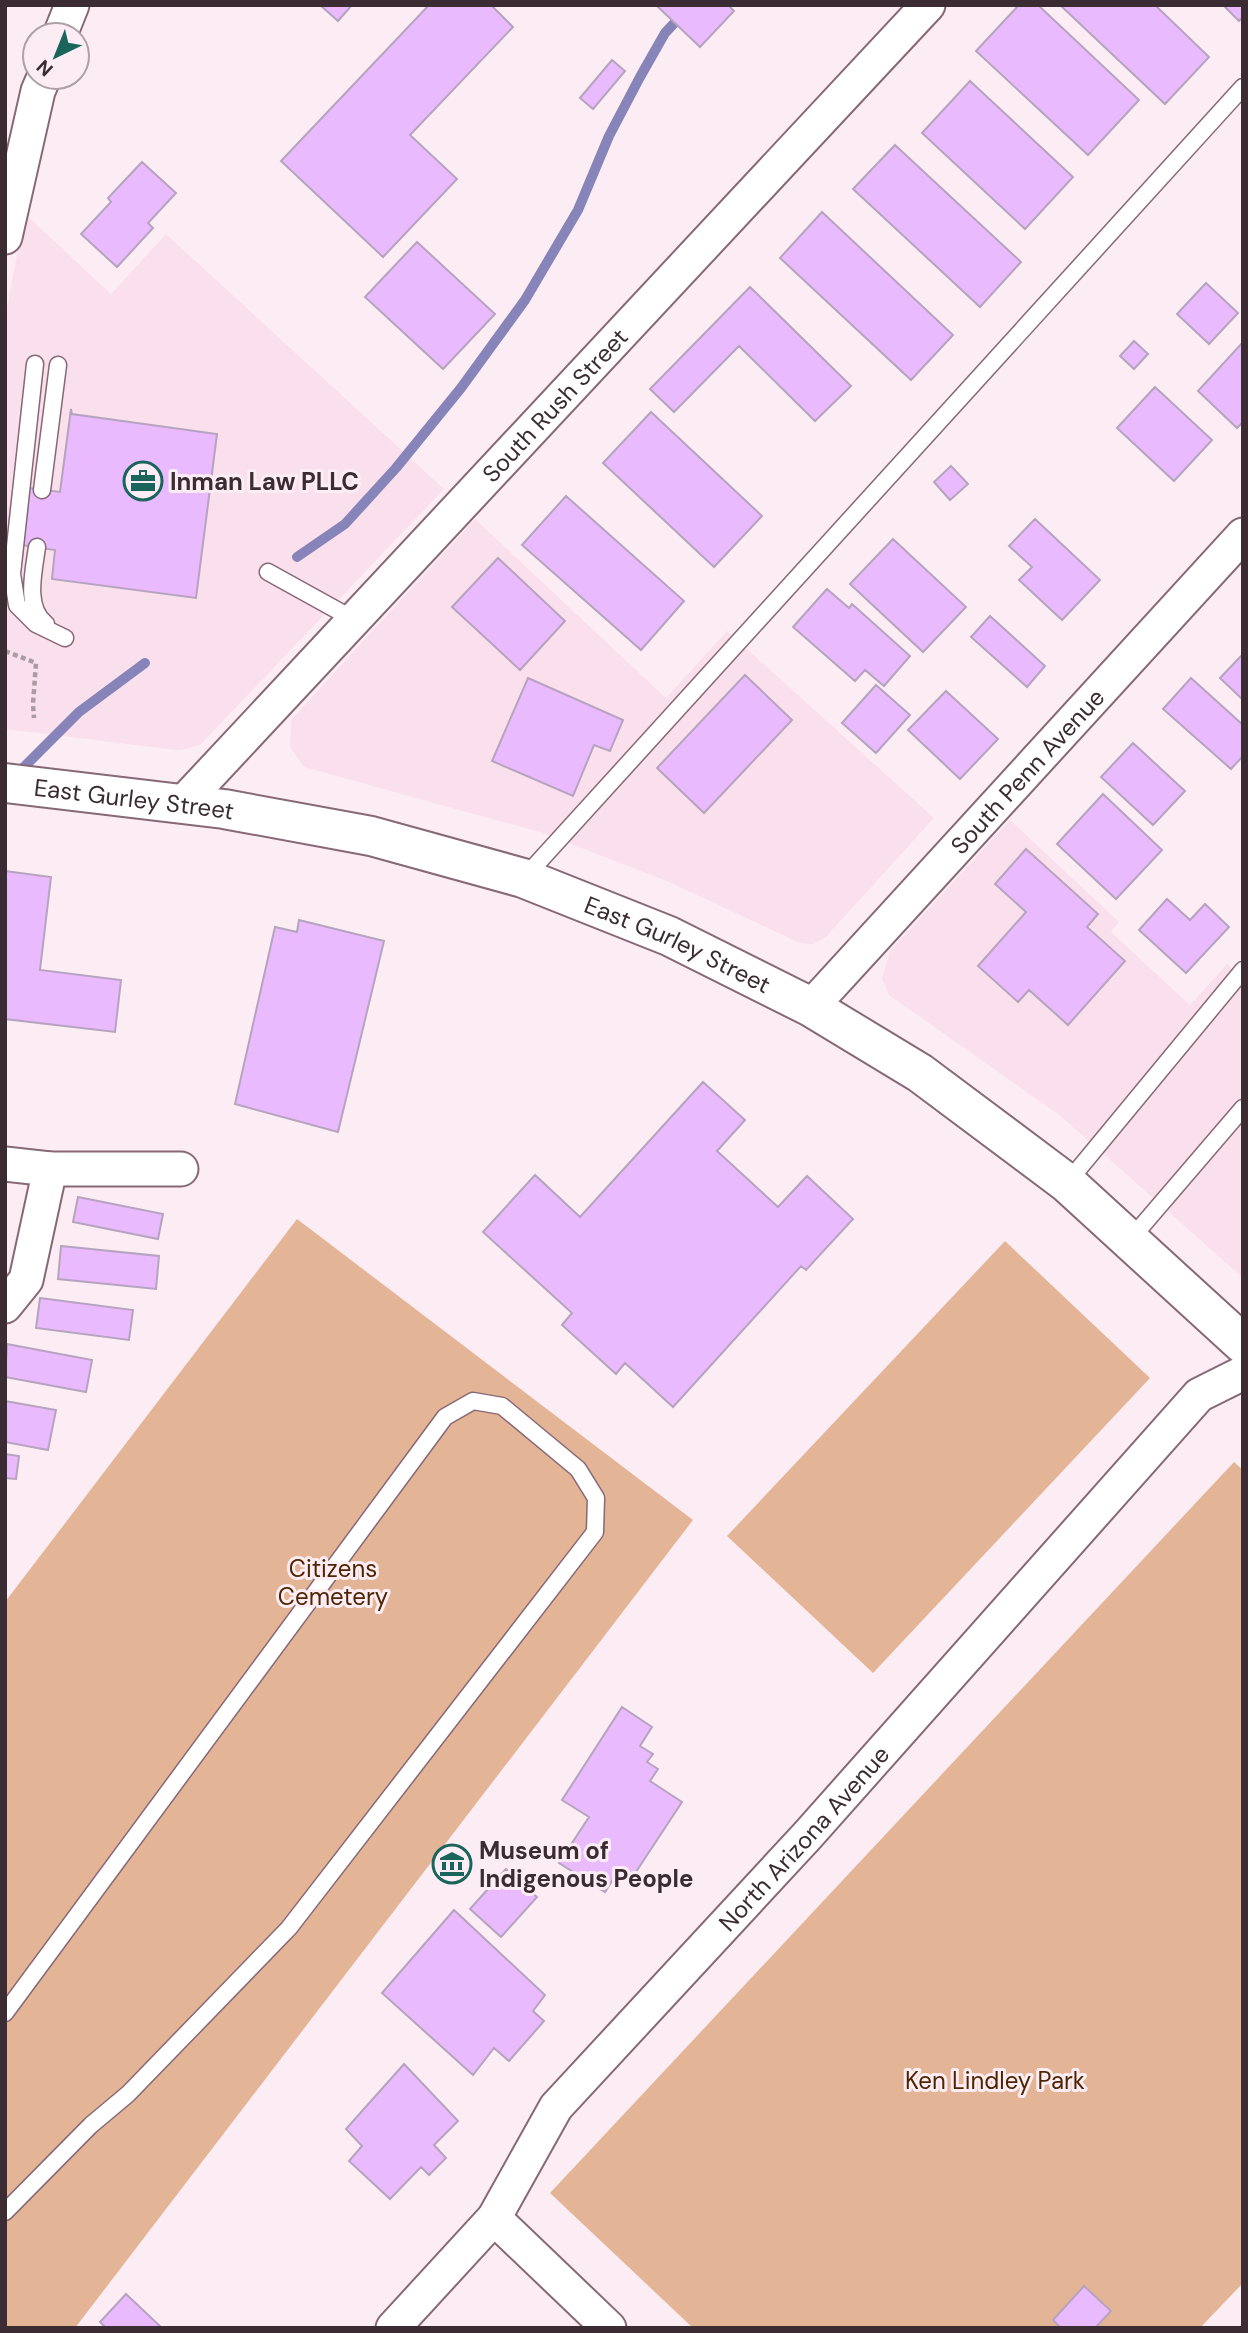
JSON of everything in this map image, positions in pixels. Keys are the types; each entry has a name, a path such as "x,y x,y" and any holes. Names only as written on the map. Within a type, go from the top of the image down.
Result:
{"main road":[{"name":"East Gurley Street","path":"5,783 224,809 371,836 523,878 669,936 811,1007 920,1073 1067,1184 1243,1344"}],"street":[{"name":"South Rush Street","path":"181,804 928,5"},
{"path":"5,237 39,91"},
{"name":"South Penn Avenue","path":"811,1007 1243,535"},
{"path":"5,1164 50,1169 181,1169"},
{"path":"5,1306 26,1280 50,1169"},
{"name":"North Arizona Avenue","path":"393,2328 494,2218 556,2107 807,1836 1199,1395 1243,1373"},
{"path":"494,2218 609,2328"}],"lane":[{"path":"523,878 1243,87"},
{"path":"36,364 12,574 17,605 36,624 65,638 39,619 32,591 37,547"},
{"path":"42,490 58,365"},
{"path":"268,572 353,619"},
{"path":"1067,1184 1243,970"},
{"path":"1129,1241 1243,1108"},
{"path":"5,2012 445,1417 473,1401 502,1406 578,1469 596,1498 595,1532 289,1928 128,2094 91,2124 5,2212"}],"path":[{"path":"5,651 36,663 34,718"}],"shaded area":[{"path":"25,214 111,294 166,234 444,489 201,744 187,749 176,750 5,729 5,317"},
{"path":"475,519 666,698 727,631 934,818 825,938 813,944 800,943 669,882 543,833 304,767 290,747 291,720"},
{"path":"1010,820 1119,922 1111,932 1190,1005 1227,964 1243,978 1243,1278 1062,1117 889,995 882,979 890,951"}],"green space":[{"name":"Citizens Cemetery","path":"297,1219 693,1520 75,2328 5,2328 5,1602"},
{"path":"1005,1241 1150,1378 873,1673 727,1536"},
{"name":"Ken Lindley Park","path":"1234,1462 1243,1470 1243,2283 1200,2328 693,2328 550,2193"}],"building":[{"path":"320,5 352,5 338,21"},
{"path":"429,5 491,5 513,27 410,135 457,179 383,257 281,161"},
{"path":"656,5 728,5 734,11 700,47"},
{"path":"1019,5 1038,5 1139,100 1088,155 976,51"},
{"path":"1060,5 1155,5 1209,57 1165,104"},
{"path":"1223,5 1243,5 1243,17 1239,21"},
{"path":"612,60 625,71 593,109 580,98"},
{"path":"970,81 1073,177 1025,229 922,133"},
{"path":"895,145 1021,262 980,307 853,189"},
{"path":"142,162 176,193 148,223 153,228 117,267 81,234 111,202 108,198"},
{"path":"822,212 953,335 911,380 780,258"},
{"path":"417,242 495,314 443,369 365,297"},
{"path":"1206,283 1238,313 1209,344 1177,314"},
{"path":"750,287 851,386 815,421 739,346 674,412 650,389"},
{"path":"1134,341 1148,354 1134,369 1120,356"},
{"path":"1243,342 1243,422 1237,428 1198,391"},
{"path":"1155,387 1212,440 1174,481 1117,428"},
{"path":"71,409 72,414 217,434 196,598 52,579 55,550 8,543 15,486 60,492"},
{"path":"651,412 762,516 714,567 603,463"},
{"path":"951,466 968,484 950,500 934,482"},
{"path":"566,496 684,601 641,650 522,545"},
{"path":"1035,519 1100,580 1062,620 1019,580 1032,567 1009,546"},
{"path":"893,539 966,607 923,652 850,584"},
{"path":"498,558 565,621 520,670 452,607"},
{"path":"827,589 849,608 852,604 910,656 884,686 865,670 855,681 793,627"},
{"path":"990,616 1045,666 1027,687 971,637"},
{"path":"1243,654 1243,700 1220,678"},
{"path":"745,675 792,720 704,813 657,768"},
{"path":"528,678 623,720 610,751 594,745 573,796 492,761"},
{"path":"1191,678 1243,725 1243,756 1231,769 1163,709"},
{"path":"876,685 910,715 876,753 842,723"},
{"path":"946,691 998,739 960,779 908,730"},
{"path":"1133,743 1185,791 1153,825 1101,777"},
{"path":"1103,794 1162,850 1116,899 1057,844"},
{"path":"1026,849 1098,914 1087,927 1125,961 1068,1025 1029,990 1018,1002 978,966 1026,912 995,884"},
{"path":"5,871 51,877 40,970 121,980 115,1032 5,1019"},
{"path":"1167,899 1190,920 1205,904 1229,927 1186,973 1139,930"},
{"path":"299,920 384,941 338,1132 235,1104 275,927 297,932"},
{"path":"703,1082 745,1120 717,1151 778,1207 807,1176 853,1219 806,1270 801,1266 673,1407 625,1363 616,1374 562,1325 572,1313 483,1232 535,1175 580,1217"},
{"path":"78,1197 163,1214 158,1239 73,1222"},
{"path":"61,1246 159,1256 156,1289 58,1279"},
{"path":"40,1298 133,1310 129,1340 36,1328"},
{"path":"7,1344 92,1360 86,1392 5,1377"},
{"path":"5,1401 56,1410 48,1450 5,1442"},
{"path":"5,1454 19,1456 16,1479 5,1478"},
{"path":"622,1707 652,1727 640,1746 653,1754 647,1762 658,1769 650,1781 682,1802 634,1875 621,1867 605,1892 559,1863 589,1817 562,1800"},
{"path":"506,1869 537,1897 501,1937 470,1909"},
{"path":"454,1910 545,1995 533,2011 544,2021 509,2061 494,2048 473,2075 382,1993"},
{"path":"404,2064 458,2121 434,2145 446,2158 429,2175 421,2167 390,2199 349,2161 362,2146 346,2129"},
{"path":"1084,2286 1111,2311 1095,2328 1061,2328 1053,2320"},
{"path":"126,2294 162,2328 106,2328 100,2322"}],"waterway":[{"path":"297,557 345,524 396,468 461,388 525,300 578,210 609,136 640,77 665,33 684,16"},
{"path":"15,776 79,712 145,663"}],"place":[{"name":"Inman Law PLLC","path":"143,481"},
{"name":"Museum of Indigenous People","path":"452,1864"}]}
